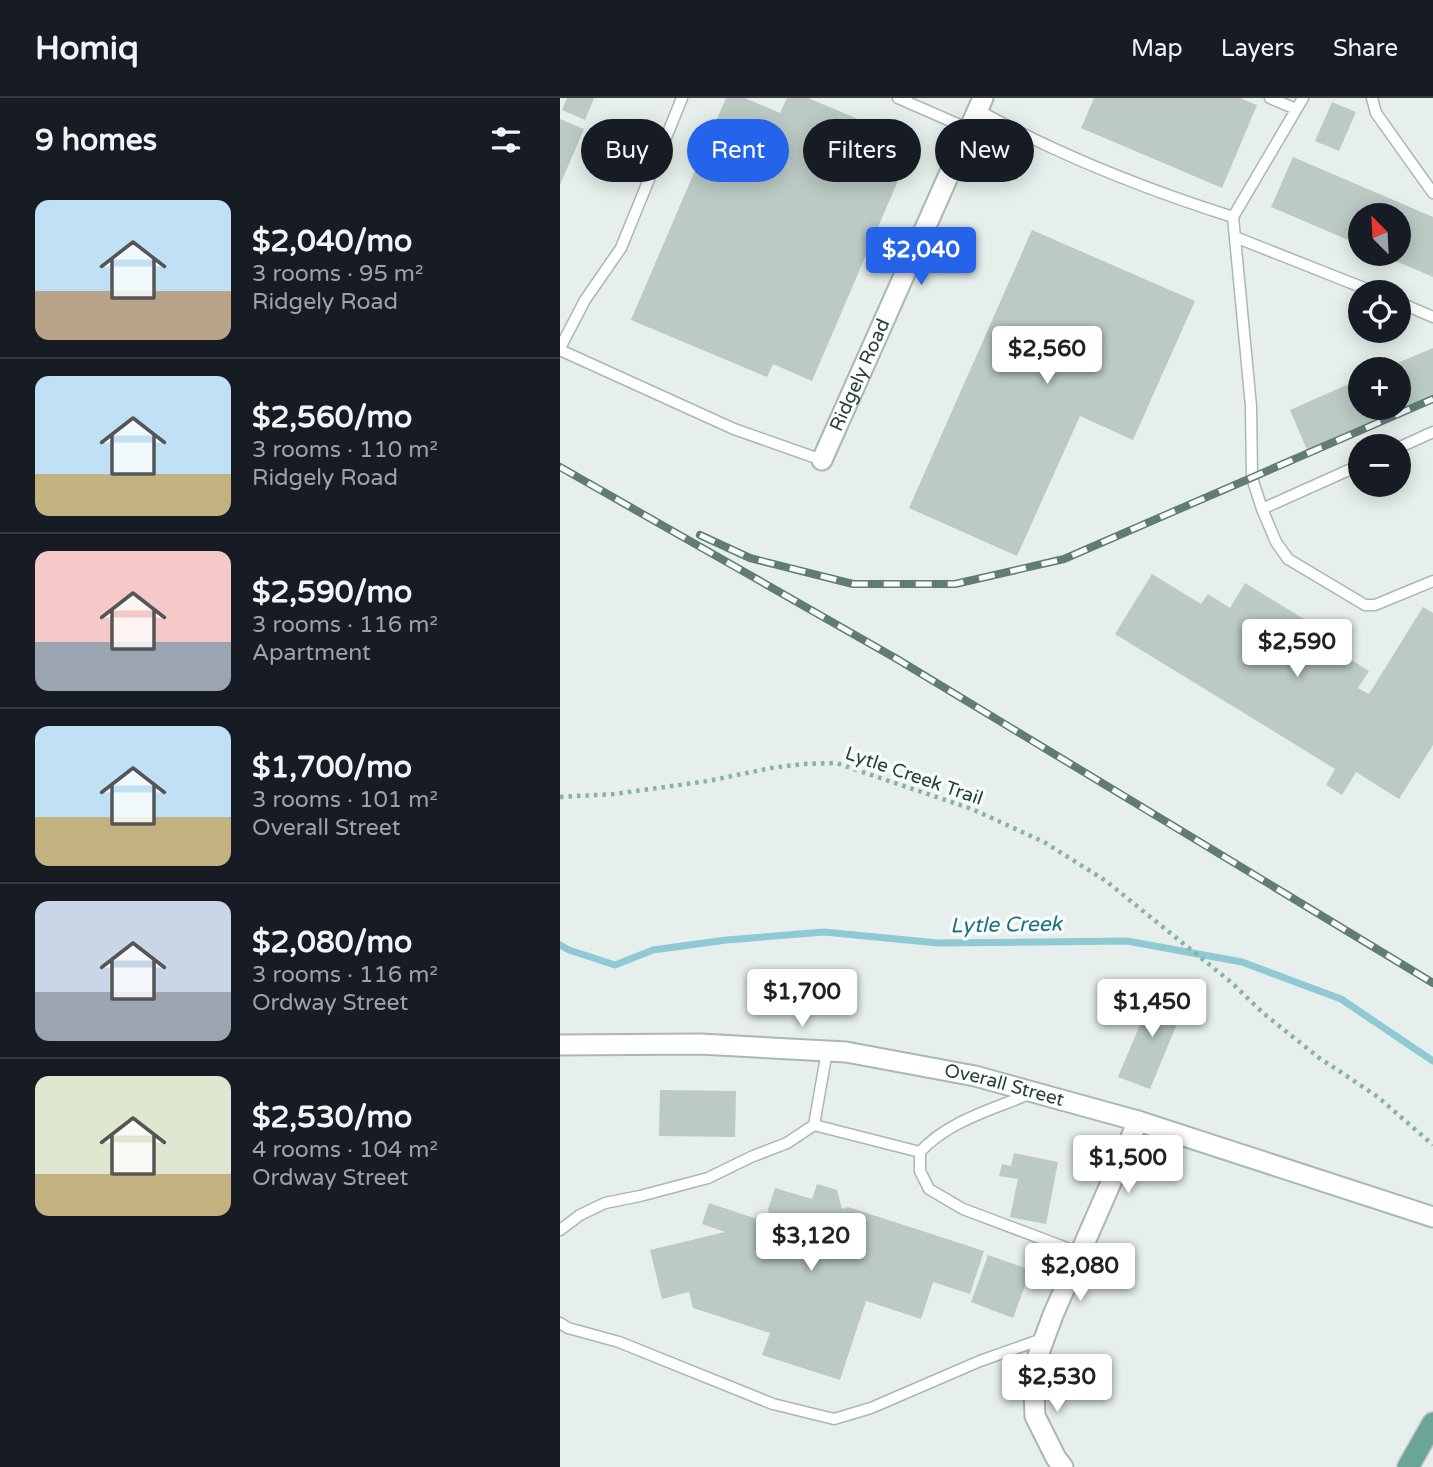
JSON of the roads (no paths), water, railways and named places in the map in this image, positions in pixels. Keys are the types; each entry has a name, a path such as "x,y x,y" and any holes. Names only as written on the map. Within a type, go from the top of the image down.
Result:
{"main road":[{"path":"1408,1467 1433,1423"}],"street":[{"name":"Ridgely Road","path":"822,460 945,182"},
{"name":"Overall Street","path":"560,1045 700,1044 846,1052 975,1076 1138,1121 1433,1217"},
{"path":"1055,1464 1035,1416 1033,1369 1138,1121"}],"lane":[{"path":"682,98 621,248 585,300 560,349 734,429 822,460"},
{"path":"898,98 946,119"},
{"path":"1270,98 1296,109"},
{"path":"1303,98 1233,217 1251,406 1252,478 1276,542 1288,559 1365,606 1376,605 1433,581"},
{"path":"1372,98 1376,113 1433,193"},
{"path":"980,104 1031,139 1169,197 1233,217"},
{"path":"1235,237 1348,282"},
{"path":"1411,308 1433,317"},
{"path":"1411,442 1433,432"},
{"path":"1262,509 1348,471"},
{"path":"560,1230 580,1215 605,1203 708,1178 787,1143 814,1125 827,1051"},
{"path":"1034,1092 934,1136 920,1152 920,1171 929,1189 963,1209 1080,1253"},
{"path":"814,1125 920,1152"},
{"path":"560,1323 568,1328 619,1342 773,1404 834,1419 871,1408 980,1361 1045,1338"}],"waterway":[{"name":"Lytle Creek","path":"560,945 615,965 653,950 726,940 824,932 938,943 1127,941 1242,962 1341,999 1433,1061"}],"railway":[{"path":"700,535 750,558 853,584 955,584 1064,559 1433,399"},
{"path":"560,467 897,659 1433,983"}]}
